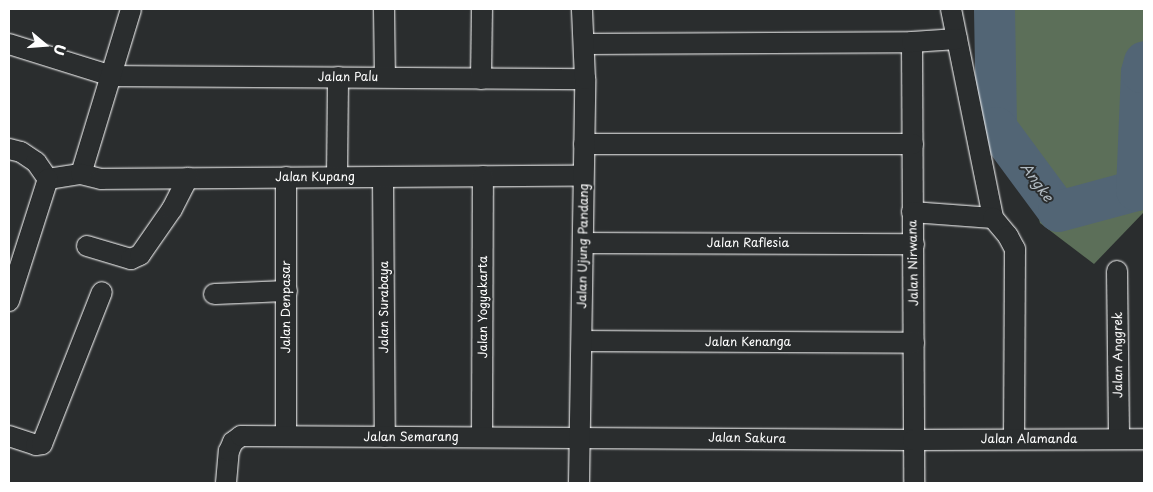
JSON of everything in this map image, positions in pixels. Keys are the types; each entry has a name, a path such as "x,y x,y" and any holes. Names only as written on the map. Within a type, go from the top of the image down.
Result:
{"street":[{"path":"81,174 131,9"},
{"path":"384,9 385,77"},
{"path":"482,9 482,79"},
{"name":"Jalan Ujung Pandang","path":"579,483 585,78 582,9"},
{"path":"951,9 993,218 1008,236 1015,249 1014,438"},
{"path":"584,44 912,42 957,39"},
{"name":"Jalan Nirwana","path":"912,42 914,483"},
{"name":"Jalan Palu","path":"9,44 112,76 585,78"},
{"path":"337,177 338,77"},
{"path":"584,144 913,144"},
{"path":"9,149 22,152 36,162 48,179 9,301"},
{"name":"Jalan Kupang","path":"48,179 81,174 101,178 584,176"},
{"name":"Jalan Yogyakarta","path":"482,437 483,176"},
{"name":"Jalan Denpasar","path":"286,177 286,436"},
{"name":"Jalan Surabaya","path":"383,177 385,437"},
{"path":"87,246 131,259 140,255 172,209 188,178"},
{"path":"912,212 993,218"},
{"name":"Jalan Raflesia","path":"583,243 914,244"},
{"name":"Jalan Anggrek","path":"1117,270 1119,439"},
{"path":"9,436 36,445 42,444 102,292"},
{"path":"214,294 287,292"},
{"name":"Jalan Kenanga","path":"582,342 914,344"},
{"name":"Jalan Semarang","path":"226,483 229,451 232,442 241,436 581,437"},
{"name":"Jalan Sakura","path":"581,437 913,440"},
{"name":"Jalan Alamanda","path":"913,440 1014,438 1144,439"}],"green space":[{"path":"996,9 1144,9 1144,212 1094,264 1040,223 1004,76"}],"waterway":[{"name":"Angke","path":"994,9 996,127 1058,211 1136,190 1141,72 1144,61"}]}
